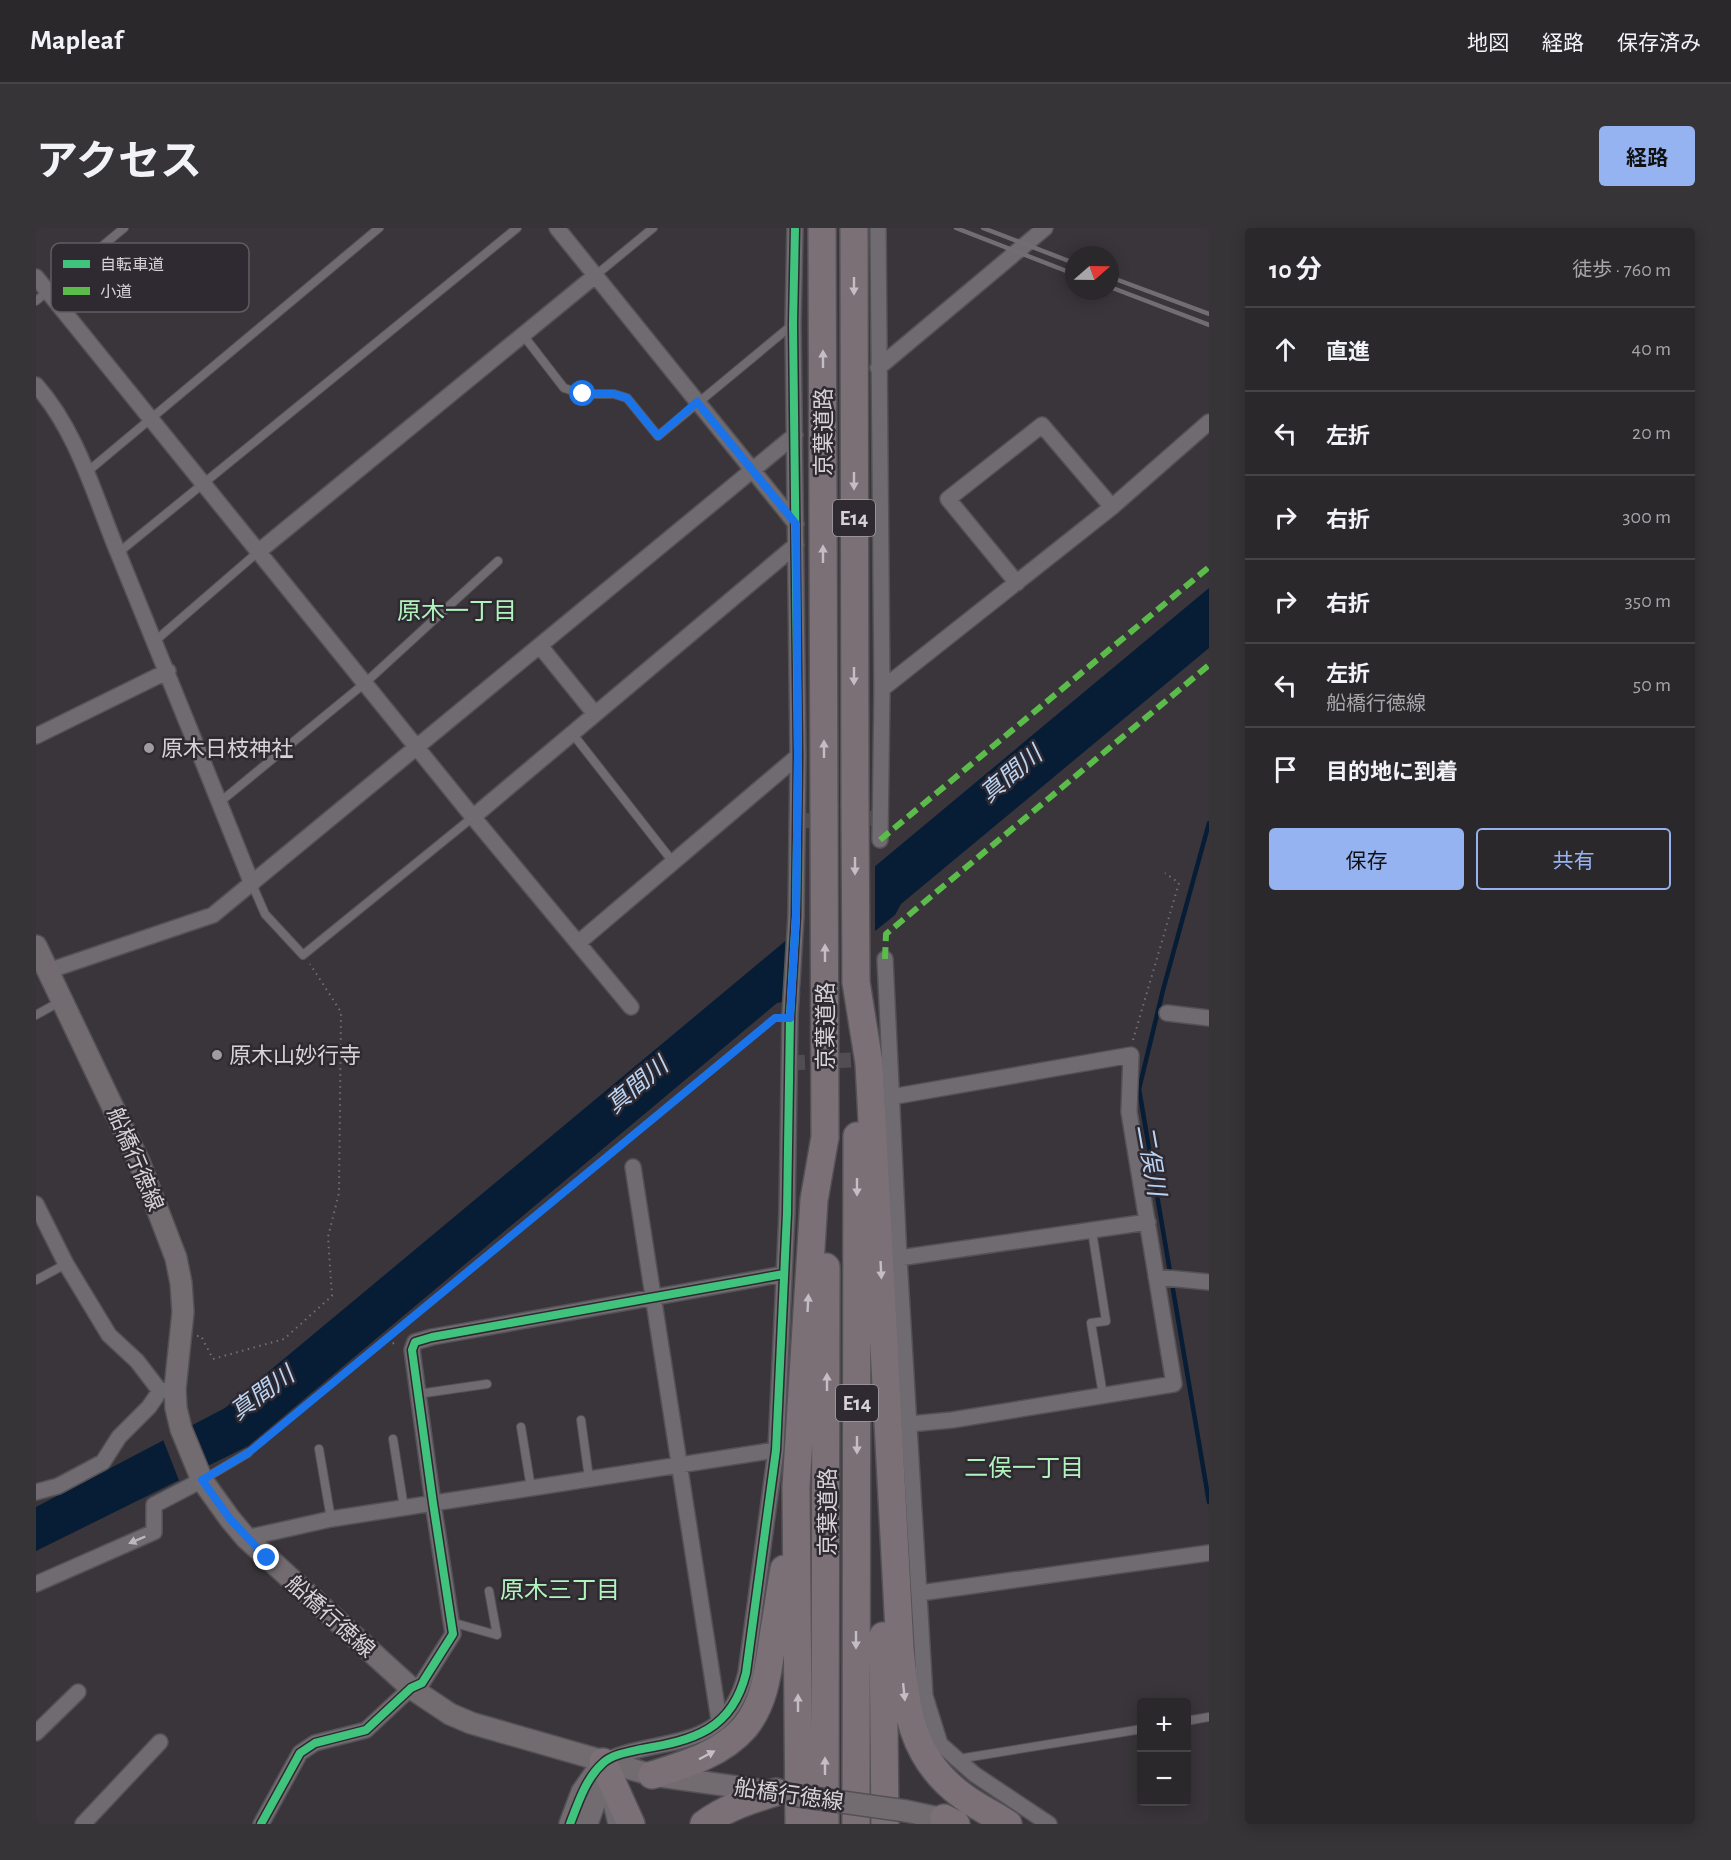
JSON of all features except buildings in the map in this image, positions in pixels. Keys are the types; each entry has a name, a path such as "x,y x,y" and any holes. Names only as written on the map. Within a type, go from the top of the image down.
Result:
{"highway":[{"name":"京葉道路","path":"822,228 827,1427 825,1824"},
{"name":"京葉道路","path":"854,228 858,1436 856,1824"},
{"path":"856,982 869,1063 900,1649 905,1702 924,1755 941,1778 961,1795 1008,1824"},
{"path":"799,1824 796,1487 813,1207 825,1137"},
{"path":"885,1340 883,1629 895,1817"},
{"path":"652,1775 689,1764 730,1741 744,1728 759,1704 767,1682 796,1487"},
{"path":"603,1762 631,1824"},
{"path":"704,1824 714,1816 751,1799 784,1793"}],"main road":[{"name":"船橋行徳線","path":"36,946 140,1164 176,1258 183,1312 181,1338 167,1390 176,1408 181,1430 201,1478 246,1538 411,1688 450,1714 471,1723 652,1775 784,1793 895,1817 956,1822"},
{"path":"570,1824 582,1792 603,1762"},
{"path":"587,1824 597,1796 603,1762"}],"street":[{"path":"556,228 796,524"},
{"path":"616,1824 612,1816 603,1762 622,1753 694,1737 719,1720 741,1692 746,1673 776,1450 784,1274 790,1017 796,916 798,756 793,324 795,228"},
{"path":"878,228 882,689 880,840"},
{"path":"878,368 1045,228"},
{"path":"258,552 596,275"},
{"path":"36,277 42,296"},
{"path":"56,312 151,419 473,817 631,1007"},
{"path":"36,385 49,400 87,472 252,884"},
{"path":"882,689 1112,507 1209,422"},
{"path":"1017,583 948,499 1042,425 1112,507"},
{"path":"48,971 213,915 795,435"},
{"path":"473,817 796,545"},
{"path":"540,646 595,714"},
{"path":"36,736 168,671"},
{"path":"578,943 798,756"},
{"path":"885,958 899,1258 925,1696 940,1744 974,1774 1049,1824"},
{"path":"1167,1013 1209,1018"},
{"path":"891,1097 1131,1055 1129,1112 1174,1384 952,1420 910,1424"},
{"path":"633,1167 719,1720"},
{"path":"36,1204 66,1264 109,1335 167,1390 119,1437 103,1462 58,1486 36,1492"},
{"path":"899,1258 1148,1222"},
{"path":"261,1824 300,1753 315,1743 366,1730 411,1688 422,1683 453,1634 412,1350 415,1342 432,1337 784,1274"},
{"path":"1156,1277 1209,1282"},
{"path":"246,1538 331,1519 776,1450"},
{"path":"36,1584 154,1532 154,1505 201,1478"},
{"path":"920,1593 1209,1552"},
{"path":"36,1733 78,1692"},
{"path":"83,1824 160,1742"}],"lane":[{"path":"106,243 124,228"},
{"path":"87,472 379,228"},
{"path":"118,553 516,228"},
{"path":"596,275 653,228"},
{"path":"523,335 564,388 583,394 614,394 627,398 658,436 793,324"},
{"path":"155,641 258,552"},
{"path":"219,802 365,683 498,561"},
{"path":"572,733 673,862"},
{"path":"252,884 265,914 303,955 473,817"},
{"path":"36,1015 62,1001"},
{"path":"1092,1231 1106,1321 1091,1323 1103,1395"},
{"path":"36,1280 66,1264"},
{"path":"418,1394 487,1384"},
{"path":"581,1420 589,1478"},
{"path":"521,1427 531,1488"},
{"path":"393,1439 404,1508"},
{"path":"319,1449 331,1519"},
{"path":"201,1478 248,1453"},
{"path":"451,1622 497,1635 489,1591"},
{"path":"1191,1720 1209,1718"},
{"path":"957,1759 1137,1730"}],"path":[{"path":"1131,1055 1131,1044 1179,883 1165,873"},
{"path":"181,1338 201,1336 213,1359 284,1340 332,1296 328,1237 339,1193 341,1012 303,955"},
{"path":"248,1453 775,1018 790,1017"}],"water":[{"name":"真間川","path":"1209,588 1209,648 901,904 895,915 788,1001 777,1003 248,1446 36,1551 36,1507 225,1408"}],"pier":[{"path":"875,861 875,935 801,994 801,922"},
{"path":"191,1423 209,1469 180,1483 162,1437"}],"waterway":[{"name":"二俣川","path":"1209,823 1163,990 1139,1089 1209,1502"}],"tunnel":[{"path":"797,821 880,818"},
{"path":"790,1063 874,1059"}],"railway":[{"path":"956,228 1065,270"},
{"path":"983,228 1065,260"},
{"path":"1119,280 1209,314"},
{"path":"1119,290 1209,325"}],"marked path":[{"path":"880,840 1209,567"},
{"path":"885,959 886,934 1209,665"}],"cycle path":[{"path":"570,1824 587,1783 603,1763 611,1757 678,1741 708,1729 721,1720 731,1708 740,1692 746,1673 776,1450 787,1213 790,1016 796,916 798,756 793,324 795,228"},
{"path":"261,1824 300,1753 315,1743 366,1730 411,1688 422,1683 453,1634 412,1350 415,1342 432,1337 784,1274"}],"place":[{"name":"原木日枝神社","path":"149,748"},
{"name":"原木山妙行寺","path":"217,1055"}],"district":[{"name":"原木一丁目","path":"457,611"},
{"name":"二俣一丁目","path":"1024,1468"},
{"name":"原木三丁目","path":"560,1590"}],"route":[{"path":"267,1558 230,1519 202,1480 248,1453 775,1018 790,1018 796,916 798,756 796,524 697,402 658,436 627,398 614,394 583,394"}]}
